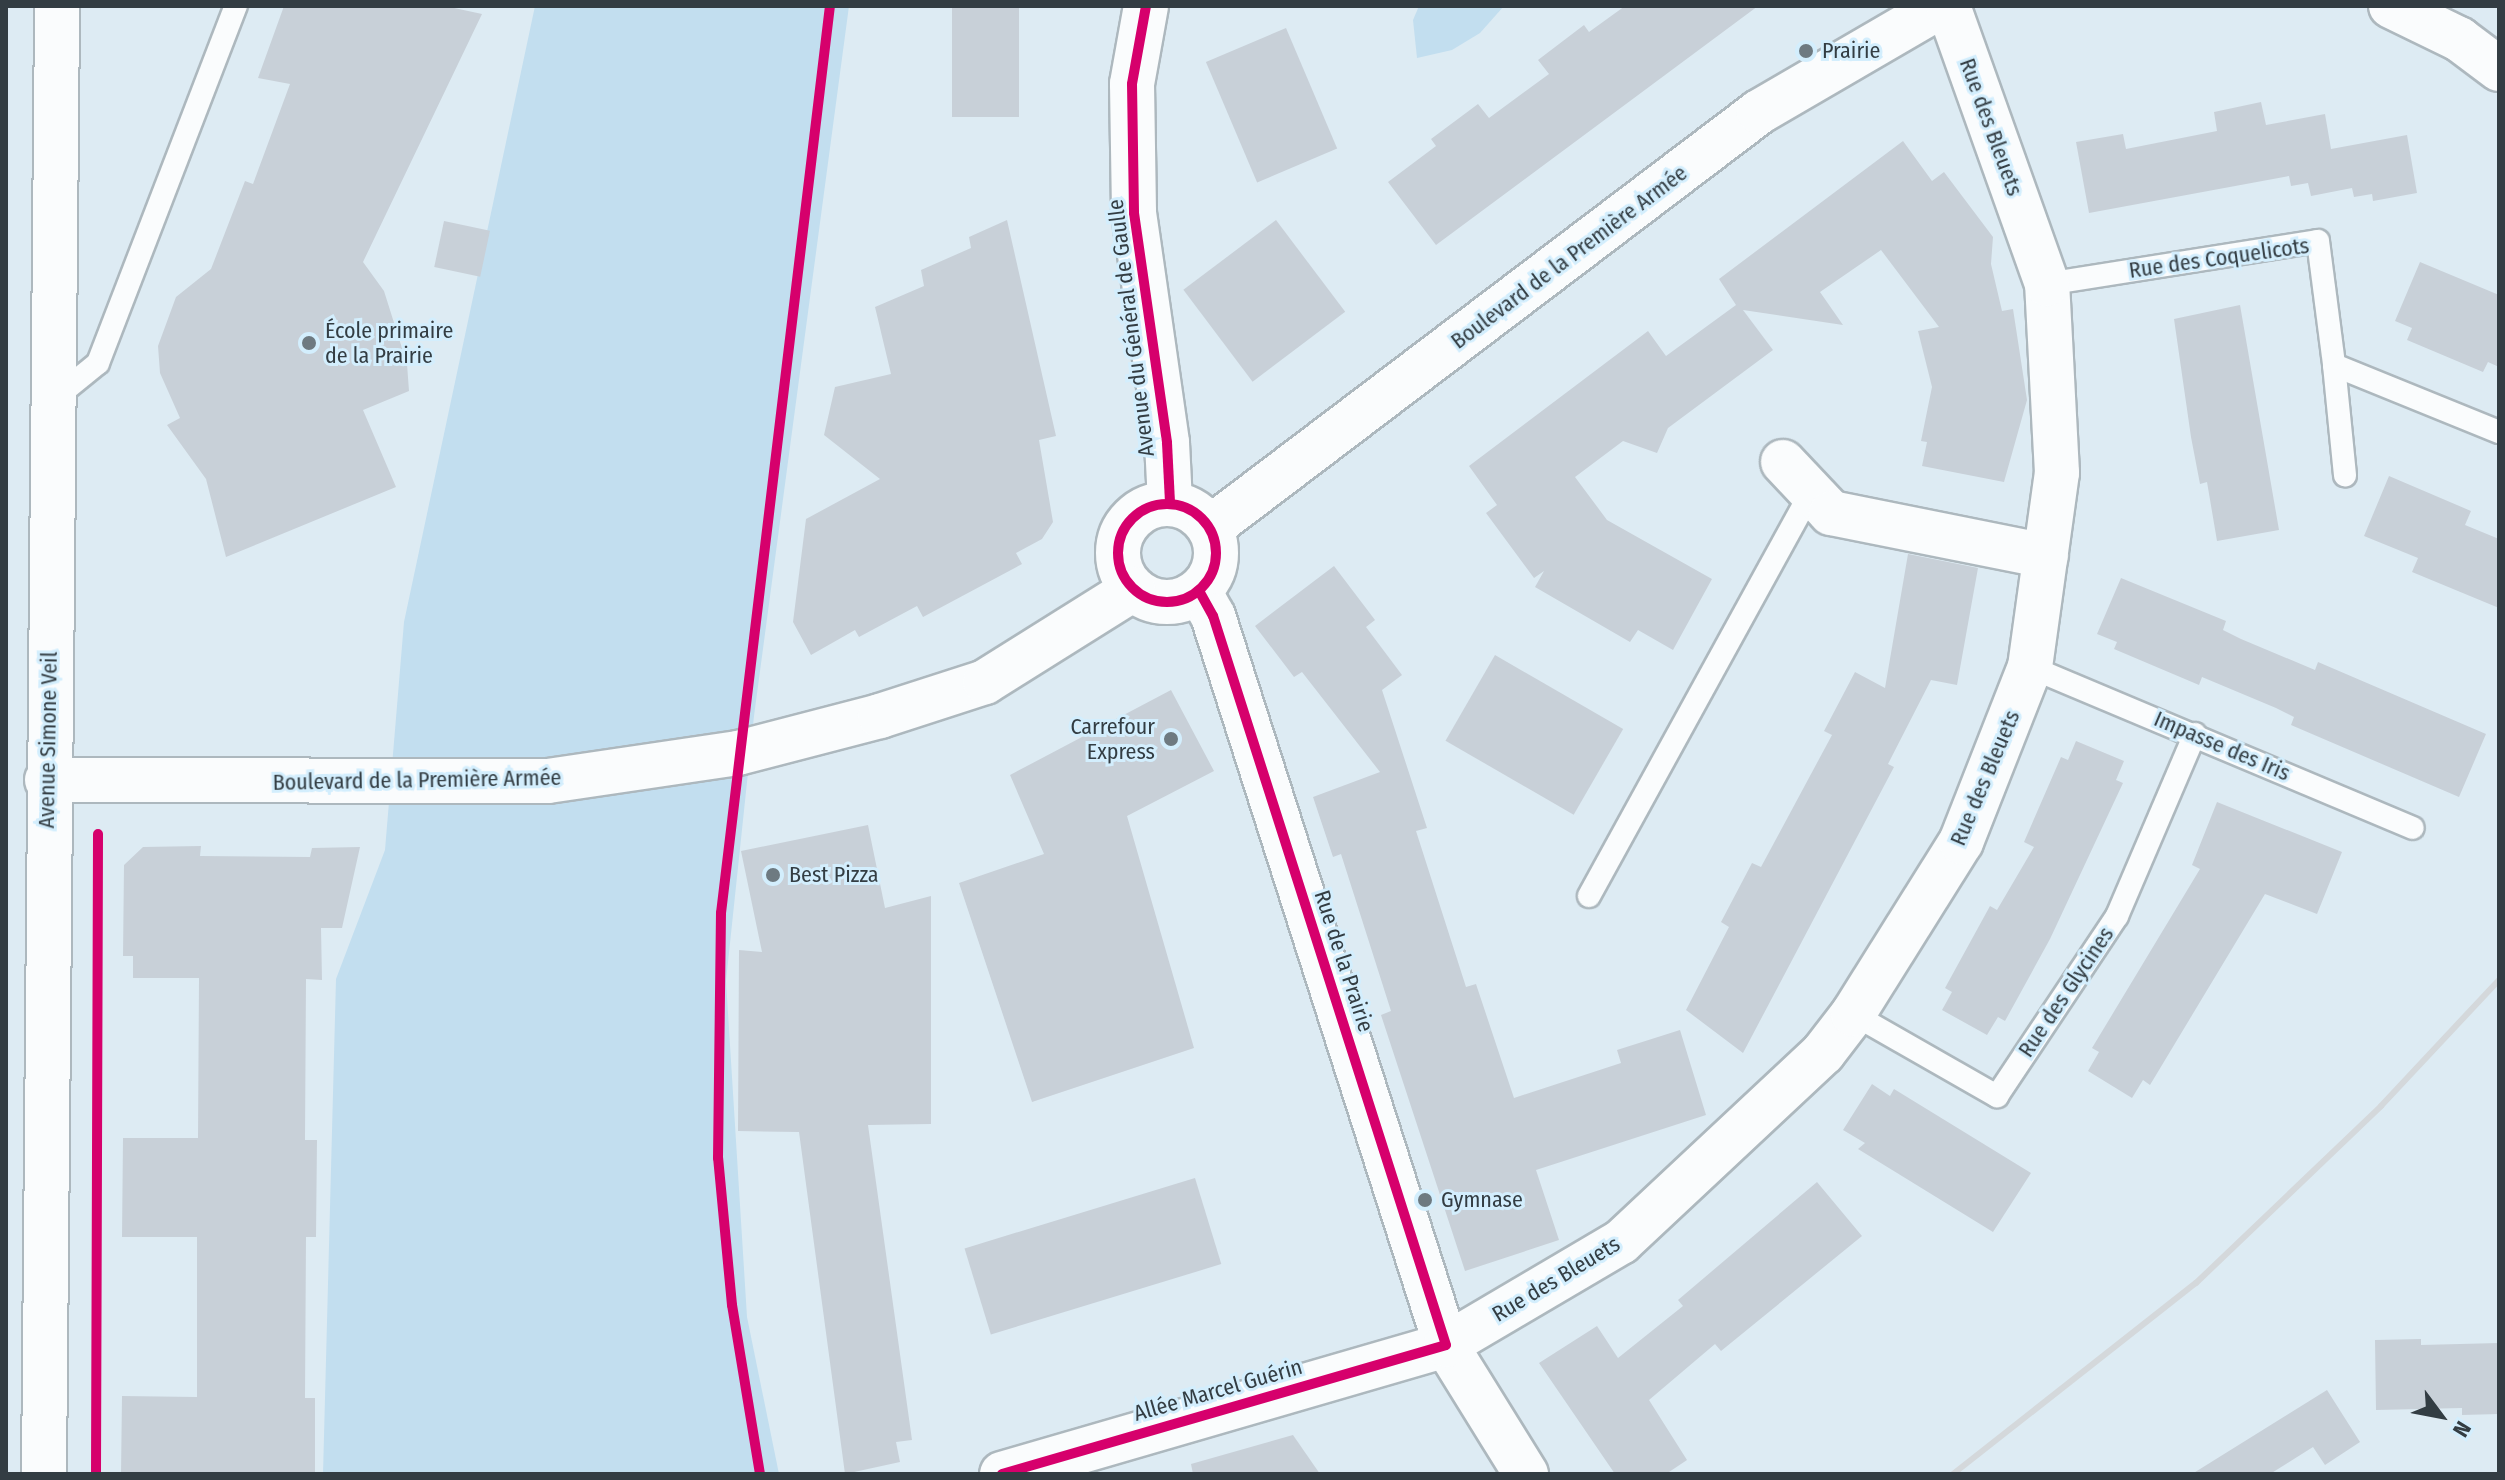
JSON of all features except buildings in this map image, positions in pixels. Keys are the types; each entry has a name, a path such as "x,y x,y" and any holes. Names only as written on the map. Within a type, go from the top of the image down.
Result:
{"street":[{"name":"Avenue Simone Veil","path":"44,1474 47,780 57,6"},
{"name":"Avenue du Général de Gaulle","path":"1146,6 1132,84 1134,213 1167,443 1170,503"},
{"name":"Boulevard de la Première Armée","path":"1210,528 1759,112 1941,6"},
{"name":"Rue des Bleuets","path":"1446,1345 1621,1242 1823,1053 1853,1014 1961,842 2030,667 2057,473 2047,284 1948,6"},
{"path":"2391,6 2459,39 2499,69"},
{"path":"1796,478 1831,513 2046,556"},
{"path":"1170,503 1193,510 1210,528 1217,550 1213,572 1199,591 1178,602 1153,601 1133,589 1118,563 1122,533 1141,511 1170,503"},
{"name":"Boulevard de la Première Armée","path":"47,780 548,781 738,753 880,716 985,682 1133,589"},
{"name":"Rue de la Prairie","path":"1199,591 1213,616 1446,1345 1526,1474"},
{"name":"Allée Marcel Guérin","path":"1002,1474 1446,1345"}],"lane":[{"path":"54,399 98,363 236,6"},
{"name":"Rue des Coquelicots","path":"2047,284 2318,241 2345,475"},
{"path":"2334,365 2499,432"},
{"path":"1589,896 1796,478"},
{"name":"Impasse des Iris","path":"2030,667 2413,828"},
{"name":"Rue des Glycines","path":"1853,1014 1997,1096 2117,916 2195,734"}],"shaded area":[{"path":"535,6 849,6 754,716 726,981 747,1317 779,1474 323,1474 336,979 385,850 404,622"},
{"path":"1419,6 1504,6 1480,33 1452,50 1417,58 1413,20"}],"railway":[{"path":"1953,1474 2196,1283 2381,1106 2499,980"}],"cycle path":[{"path":"760,1474 732,1305 718,1158 721,913 830,6"},
{"path":"1146,6 1132,84 1134,213 1167,443 1170,503"},
{"path":"1167,504 1186,508 1201,519 1212,534 1216,553 1212,572 1201,587 1186,598 1167,602 1148,598 1133,587 1122,572 1118,553 1122,534 1133,519 1148,508 1167,504"},
{"path":"1002,1474 1446,1345 1213,616 1199,591"},
{"path":"96,1474 98,834"}],"place":[{"name":"Prairie","path":"1806,51"},
{"name":"École primaire de la Prairie","path":"309,343"},
{"name":"Carrefour Express","path":"1171,739"},
{"name":"Best Pizza","path":"773,875"},
{"name":"Gymnase","path":"1425,1200"}]}
